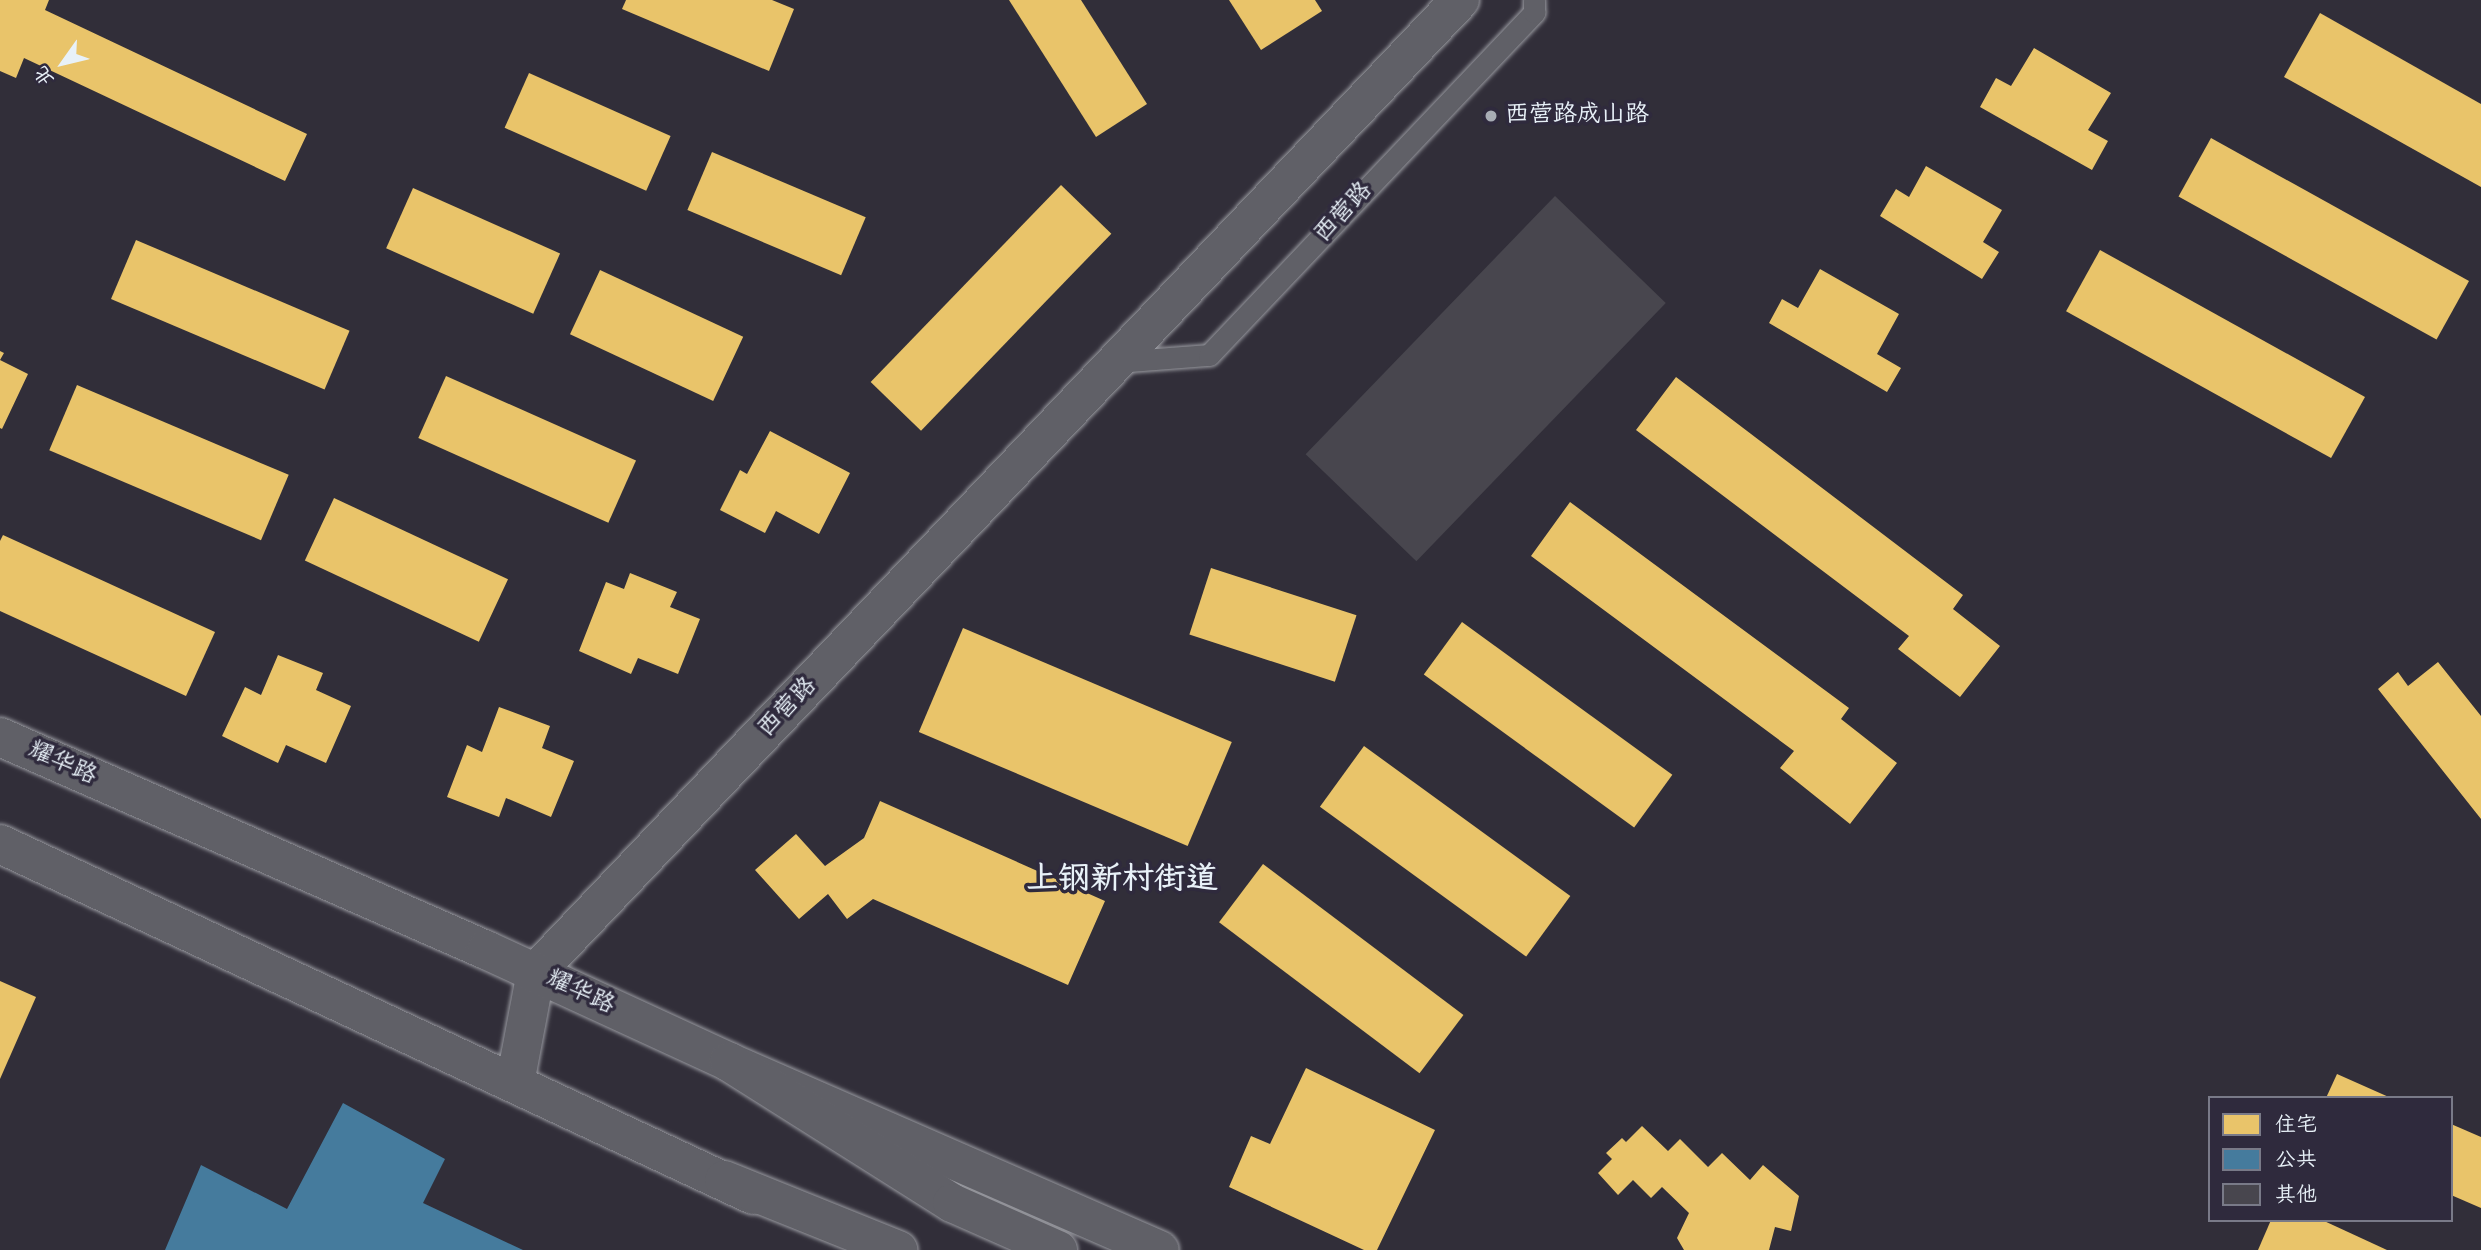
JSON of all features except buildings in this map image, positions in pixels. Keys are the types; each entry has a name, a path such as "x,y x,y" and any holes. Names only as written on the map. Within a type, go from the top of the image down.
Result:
{"main road":[{"name":"西营路","path":"536,972 1460,0"},
{"name":"耀华路","path":"0,737 536,972 729,1062 1160,1250"},
{"path":"0,844 724,1180 863,1250"},
{"path":"515,1083 536,972"},
{"path":"729,1062 952,1203 1058,1250"},
{"path":"724,1180 898,1250"}],"lane":[{"name":"西营路","path":"1117,362 1209,355 1534,12 1534,0"}],"place":[{"name":"西营路成山路","path":"1491,116"}],"district":[{"name":"上钢新村街道","path":"1122,881"}]}
